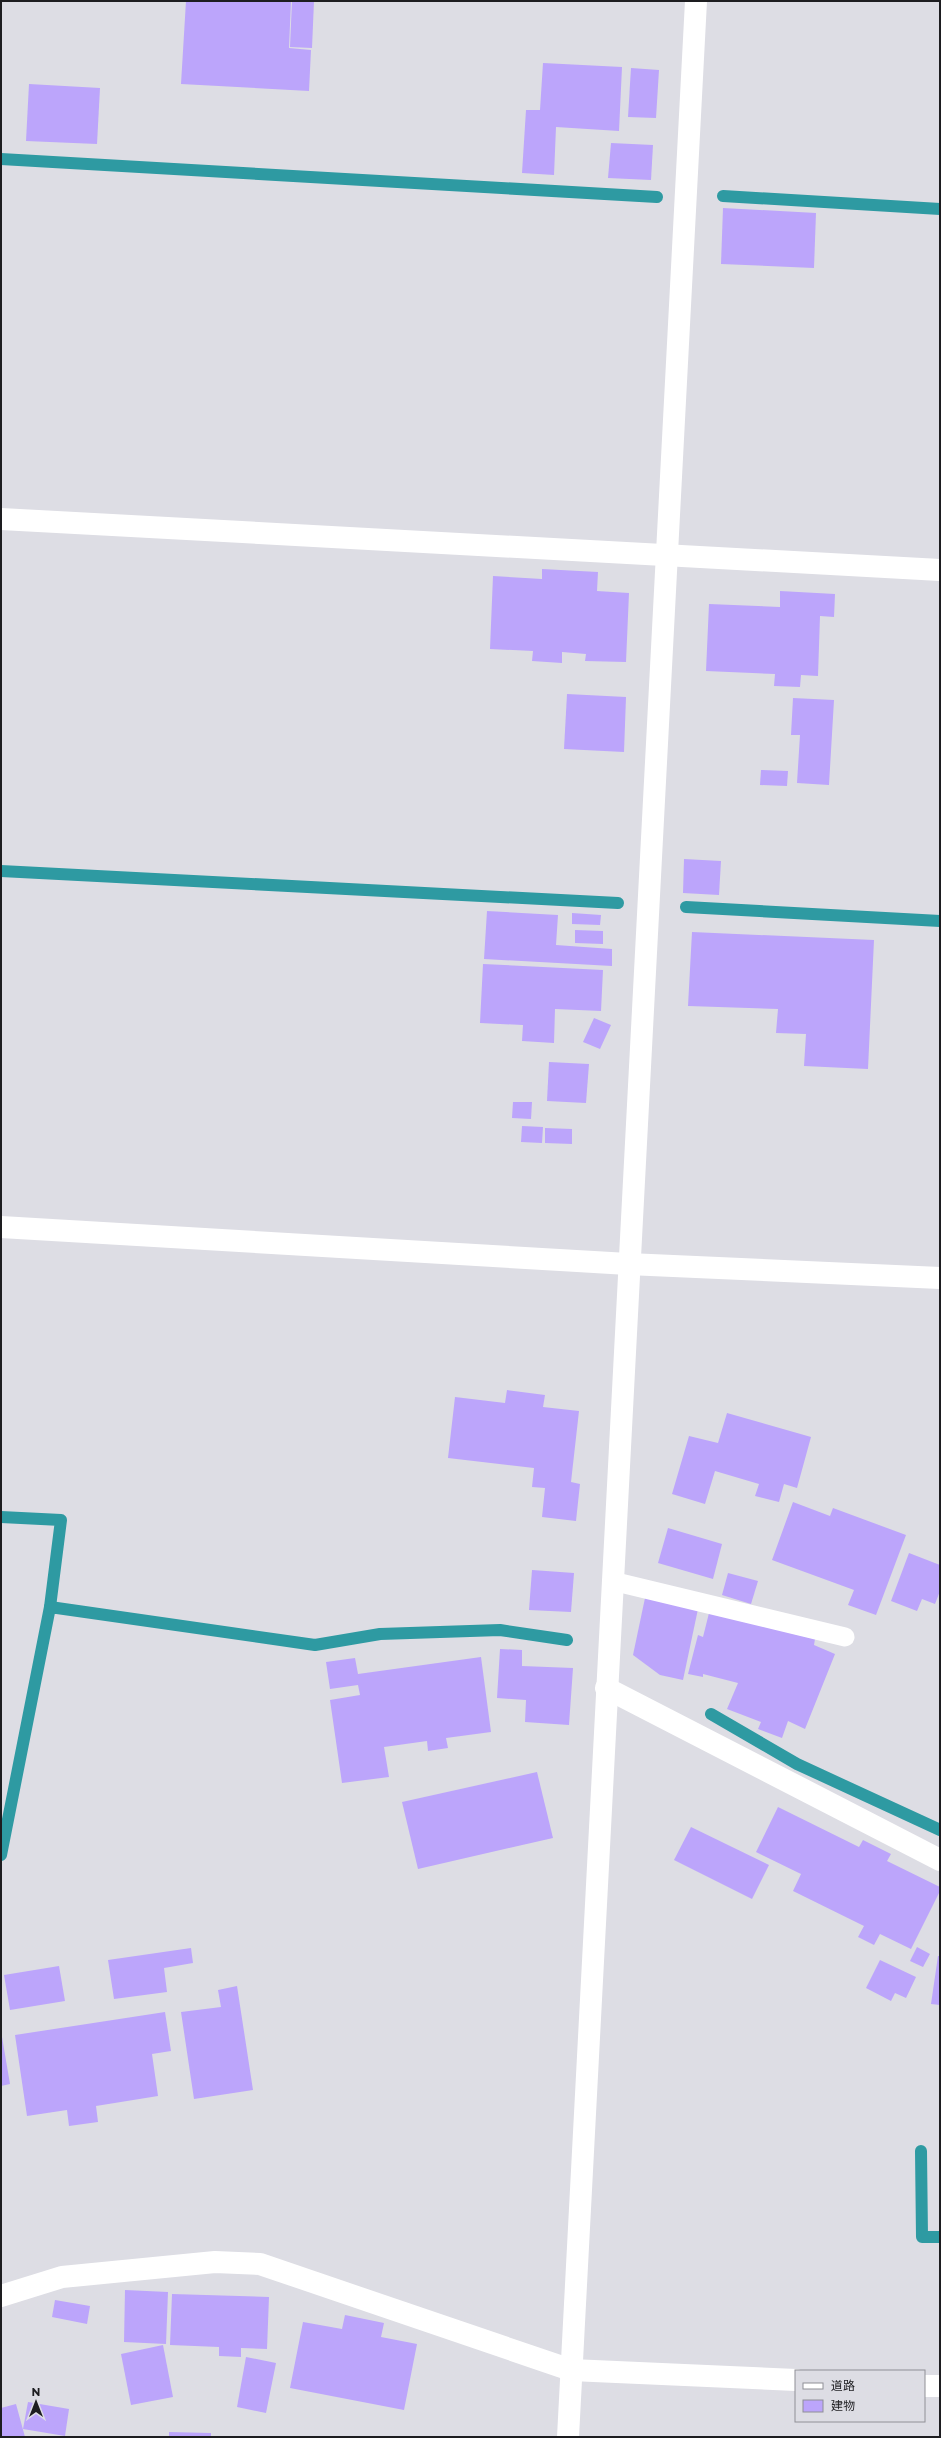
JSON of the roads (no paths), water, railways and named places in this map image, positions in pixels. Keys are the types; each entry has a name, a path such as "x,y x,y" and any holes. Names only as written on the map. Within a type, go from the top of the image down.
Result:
{"street":[{"path":"568,2437 665,555 696,1"},
{"path":"1,519 940,570"},
{"path":"1,1227 628,1264 940,1278"},
{"path":"606,1688 940,1860"},
{"path":"1,2296 62,2277 215,2262 260,2264 571,2370 795,2380"},
{"path":"925,2386 940,2386"}],"lane":[{"path":"612,1581 845,1637"}],"waterway":[{"path":"1,159 657,197"},
{"path":"723,196 940,209"},
{"path":"1,871 618,903"},
{"path":"686,907 940,921"},
{"path":"1,1517 61,1520 50,1607"},
{"path":"1,1855 50,1607 315,1645 380,1634 500,1630 567,1640"},
{"path":"711,1714 797,1764 940,1830"},
{"path":"921,2151 922,2237 940,2237"}]}
